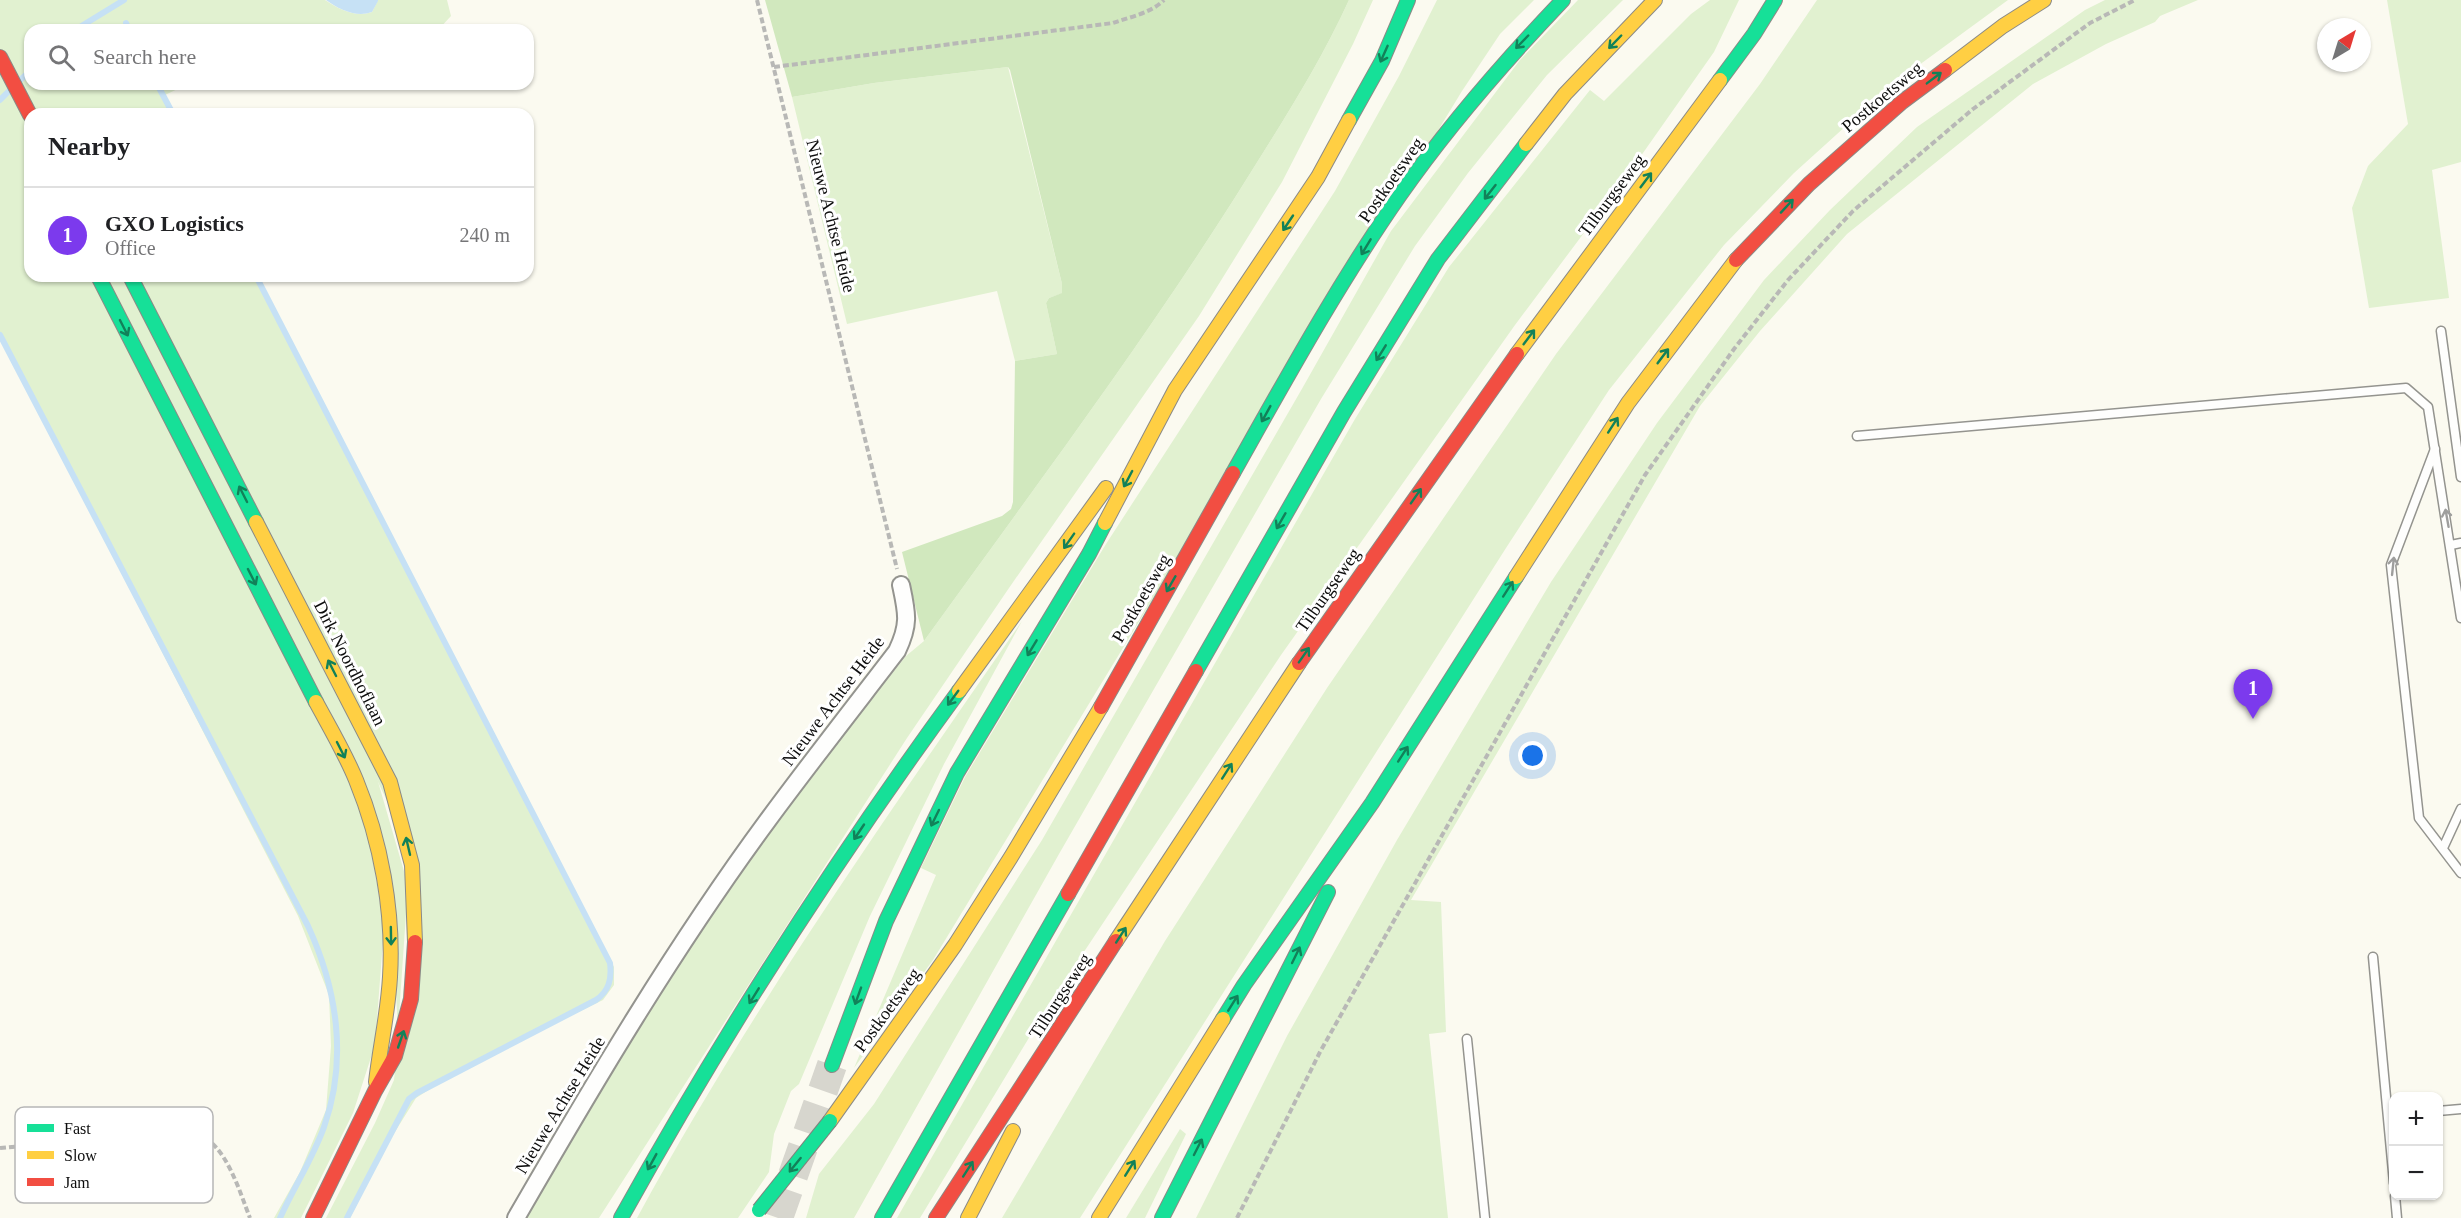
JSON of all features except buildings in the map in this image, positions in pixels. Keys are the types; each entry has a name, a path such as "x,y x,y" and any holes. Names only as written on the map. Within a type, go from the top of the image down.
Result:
{"main road":[{"path":"621,1218 662,1144 826,880 916,749 1064,547 1175,390 1318,177 1382,60 1408,0"},
{"name":"Postkoetsweg","path":"756,1214 830,1121 955,946 1022,838 1170,585 1287,377 1380,224 1436,146 1513,51 1563,0"},
{"path":"882,1218 1344,412 1438,259 1565,94 1655,0"},
{"name":"Tilburgseweg","path":"936,1218 1291,674 1521,348 1733,62 1775,0"},
{"name":"Postkoetsweg","path":"1099,1218 1244,985 1372,803 1628,403 1739,257 1809,184 1902,102 2003,26 2044,0"},
{"path":"0,57 26,108"},
{"name":"Dirk Noordhoflaan","path":"101,282 356,779 372,824 384,870 390,918 392,967 388,1009 378,1052 375,1091"},
{"name":"Dirk Noordhoflaan","path":"133,282 390,782 412,865 416,932 411,999 395,1056 375,1091 313,1218"},
{"path":"832,1065 886,921 957,772 1089,554 1175,390"},
{"name":"Postkoetsweg","path":"1162,1218 1372,803"},
{"path":"1028,1101 1089,984"},
{"path":"968,1218 1017,1122"}],"street":[{"name":"Nieuwe Achtse Heide","path":"516,1218 679,949 767,821 897,651 906,633 908,614 901,585"}],"lane":[{"path":"2441,331 2461,477"},
{"path":"1857,436 2406,388 2428,408 2461,618"},
{"path":"2435,448 2391,565 2419,818 2461,873"},
{"path":"2451,545 2461,543"},
{"path":"2443,848 2461,809"},
{"path":"2373,957 2389,1106"},
{"path":"1467,1039 1485,1218"},
{"path":"2443,1111 2461,1109"},
{"path":"2395,1200 2397,1218"}],"path":[{"name":"Nieuwe Achtse Heide","path":"757,0 901,585"},
{"path":"774,67 1113,23 1159,5 1164,0"},
{"path":"1237,1218 1320,1052 1645,475 1734,349 1788,280 1853,212 1982,103 2090,23 2135,0"},
{"path":"213,1143 226,1161 250,1218"},
{"path":"0,1148 15,1147"}],"green space":[{"path":"0,0 325,0 341,9 366,14 372,12 378,0 447,0 451,16 444,24 24,24 24,90 175,90 165,95 171,108 24,108 24,282 95,282 349,778 368,828 384,928 375,1045 353,1113 301,1218 274,1218 300,1172 326,1110 331,1046 329,995 298,916 0,337"},
{"path":"765,0 1349,0 1296,100 1199,253 1083,421 924,641 902,552 1002,516 1011,509 1013,502 1015,361 1057,354 1046,303 1049,298 1062,293 1062,284 1010,70 1008,67 874,83 792,97"},
{"path":"1349,0 1373,0 1282,182 1199,316 907,738 599,1218 523,1218 642,1020 771,827 820,762 906,656 924,641 1083,421 1199,253 1281,124 1324,50"},
{"path":"1437,0 1534,0 1500,34 1462,91 933,960 854,1068 936,875 921,868 965,777 1106,544 1335,191 1399,76"},
{"path":"1578,0 1623,0 1547,75 1468,173 1415,246 1321,399 1059,854 854,1218 806,1218 819,1174 874,1104 1042,840 1391,231 1520,60"},
{"path":"1710,0 1739,0 1714,52 1631,170 1515,325 1281,655 1050,1003 920,1218 897,1218 1355,419 1449,267 1590,90 1604,101 1691,14"},
{"path":"1817,0 2008,0 1889,87 1794,173 1724,245 1609,390 1080,1218 1002,1218 1165,941 1327,688 1556,354 1760,84"},
{"path":"2105,0 2198,0 2160,16 2155,22 2106,44 2033,84 1847,234 1760,331 1700,406 1411,900 1441,902 1446,1032 1429,1034 1448,1218 1196,1218 1287,1036 1397,840 1551,582 1657,423 1764,280 1830,210 1917,127 2085,10"},
{"path":"2387,0 2461,0 2461,162 2432,170 2449,298 2369,308 2352,208 2368,166 2408,124"},
{"path":"1008,67 1062,284 1063,293 1049,298 1046,303 1057,354 1015,361 997,291 847,324 792,97 874,83"},
{"path":"108,282 126,282 370,754 408,885 398,1030 389,864"},
{"path":"140,282 261,282 614,967 614,985 603,1000 458,1071 416,1098 388,1143 350,1218 326,1218 375,1123 394,1080 417,864"},
{"path":"1022,621 944,764 870,916 799,1084 791,1091 774,1134 769,1172 738,1218 637,1218 680,1141 773,989"},
{"path":"1180,1129 1186,1134 1145,1218 1126,1218"}],"water":[{"path":"326,0 378,1 372,12 360,14 336,7"}],"waterway":[{"path":"85,24 124,0"},
{"path":"17,83 24,77"},
{"path":"0,100 10,90"},
{"path":"160,90 170,108"},
{"path":"259,282 610,963 609,984 596,1000 409,1099 347,1218"},
{"path":"0,335 308,926 326,974 336,1025 336,1076 320,1139 280,1218"}],"tunnel":[{"path":"778,1218 832,1065"}],"traffic: fast":[{"path":"1349,120 1382,61 1408,0"},
{"path":"1233,473 1334,297 1400,195 1477,95 1563,0"},
{"path":"1720,80 1754,34 1775,0"},
{"path":"1196,671 1344,412 1438,259 1526,144"},
{"path":"101,282 316,702"},
{"path":"133,282 256,522"},
{"path":"832,1065 886,921 957,773 1089,554 1105,523"},
{"path":"1223,1019 1244,985 1372,803 1516,577"},
{"path":"621,1218 699,1082 782,949 868,819 959,691"},
{"path":"1162,1218 1328,892"},
{"path":"882,1218 1068,894"},
{"path":"759,1210 830,1121"}],"traffic: slow":[{"path":"1526,144 1565,94 1655,0"},
{"path":"1945,70 2003,26 2044,0"},
{"path":"1517,354 1720,80"},
{"path":"1105,523 1175,390 1318,177 1349,120"},
{"path":"1516,577 1628,403 1736,260"},
{"path":"959,691 1106,488"},
{"path":"256,522 390,782 412,865 415,942"},
{"path":"1116,941 1299,663"},
{"path":"316,702 342,750 365,803 379,852 388,902 390,977 376,1082"},
{"path":"830,1121 955,945 1101,707"},
{"path":"1099,1218 1223,1019"},
{"path":"968,1218 1013,1131"}],"traffic: jam":[{"path":"0,57 26,108"},
{"path":"1736,260 1809,184 1902,102 1945,70"},
{"path":"1299,663 1517,354"},
{"path":"1101,707 1233,473"},
{"path":"1068,894 1196,671"},
{"path":"936,1218 1116,941"},
{"path":"313,1218 375,1091 395,1056 411,999 415,942"}],"place":[{"name":"GXO Logistics","path":"2253,719"}]}
